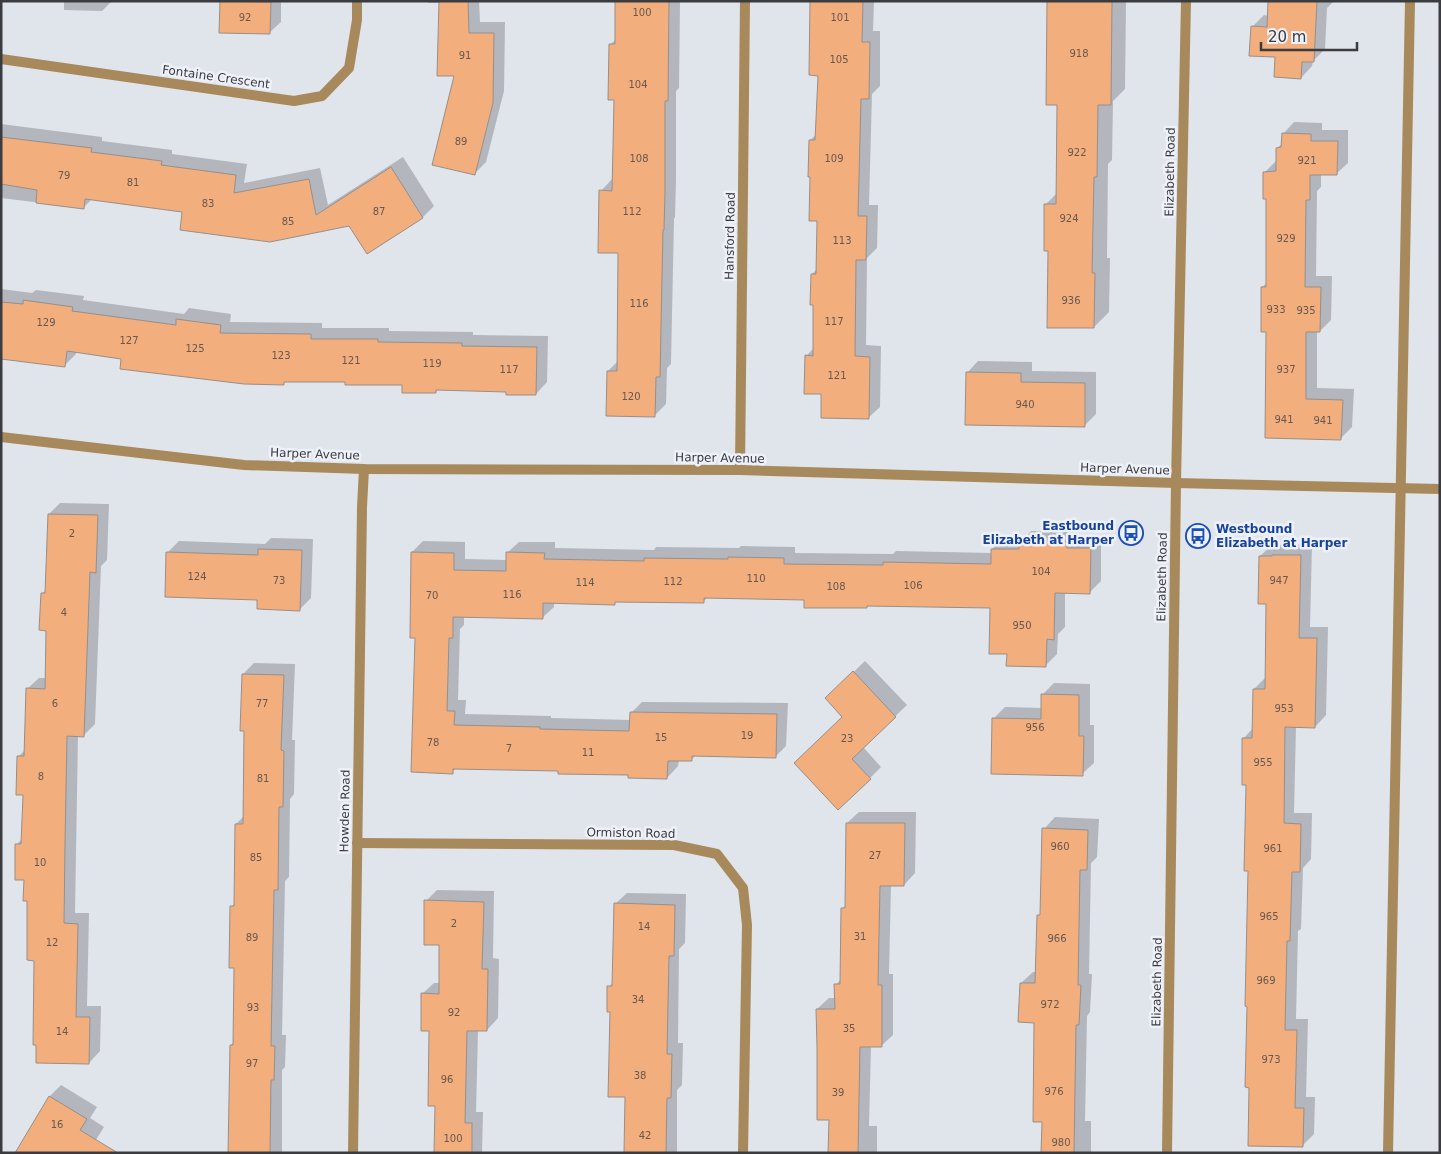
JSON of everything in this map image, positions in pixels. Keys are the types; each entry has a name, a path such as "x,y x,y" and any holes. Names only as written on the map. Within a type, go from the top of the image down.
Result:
{"street":[{"name":"Fontaine Crescent","path":"1,59 294,101 322,96 349,68 357,20 357,1"},
{"name":"Hansford Road","path":"740,470 744,1"},
{"name":"Elizabeth Road","path":"1167,1153 1176,483 1186,1"},
{"path":"1388,1153 1410,1"},
{"name":"Harper Avenue","path":"1,437 244,464 364,469 740,470 1440,489"},
{"name":"Howden Road","path":"353,1153 364,469"},
{"name":"Ormiston Road","path":"357,844 674,845 717,854 743,888 747,925 743,1153"}],"building":[{"path":"220,1 271,2 270,34 219,33"},
{"path":"439,1 468,1 469,33 494,33 493,103 475,175 432,165 454,76 437,76"},
{"path":"615,1 669,1 668,101 665,101 665,192 660,377 656,377 655,417 606,416 607,371 617,371 618,253 598,253 599,190 612,191 614,100 608,100 609,44 615,44"},
{"path":"810,1 863,1 862,42 870,42 869,99 861,99 858,216 867,216 866,260 856,260 855,356 870,357 869,419 821,418 821,394 804,394 805,355 813,356 813,305 810,305 811,274 816,274 817,221 809,221 809,140 815,140 818,76 809,75"},
{"path":"1047,1 1112,1 1111,105 1098,105 1097,177 1094,177 1092,273 1095,273 1094,328 1047,328 1048,251 1044,251 1044,204 1056,204 1057,105 1046,105"},
{"path":"1268,1 1317,1 1314,62 1302,62 1301,79 1274,77 1275,57 1249,56 1251,26 1267,27"},
{"path":"1282,133 1311,134 1311,141 1338,141 1337,175 1310,175 1310,200 1306,200 1305,287 1321,287 1320,332 1306,332 1306,399 1343,400 1341,440 1265,438 1266,332 1261,332 1261,287 1266,287 1266,199 1263,199 1263,172 1276,171 1276,148 1281,147"},
{"path":"1,137 92,148 91,152 162,161 161,165 236,175 234,193 309,179 316,215 391,167 423,218 367,254 349,226 270,242 180,230 182,212 85,199 84,209 36,203 37,190 1,184"},
{"path":"23,300 73,307 72,311 176,325 176,319 221,325 220,333 311,334 311,339 378,339 378,342 462,343 462,346 537,347 536,395 436,390 436,393 402,393 402,385 345,385 345,382 284,382 284,385 244,384 120,369 121,359 67,351 65,367 1,359 1,302 23,304"},
{"path":"966,372 1021,373 1021,382 1085,383 1085,427 965,425"},
{"path":"48,514 98,515 96,573 90,572 84,737 67,736 65,845 64,923 78,924 76,1017 90,1017 89,1064 36,1063 36,1045 33,1045 34,961 27,960 27,901 23,901 24,880 15,880 15,844 21,844 23,795 16,795 17,756 24,756 26,688 45,689 46,631 39,630 41,593 45,593"},
{"path":"1019,542 1067,542 1067,548 1091,548 1090,594 1055,593 1054,640 1047,639 1046,667 1006,666 1007,654 989,654 990,608 867,606 867,608 804,608 804,600 704,598 704,603 615,602 615,605 543,603 543,619 453,617 453,638 449,638 447,711 455,711 454,725 629,731 630,712 777,714 776,758 692,756 692,761 668,761 667,779 628,778 628,775 558,774 558,771 453,769 453,774 411,772 415,638 410,638 411,552 454,553 454,570 506,571 506,552 545,553 544,559 644,561 644,558 728,559 728,557 784,558 784,564 883,565 883,562 991,564 991,549 1019,549"},
{"path":"258,549 302,550 300,611 257,609 257,600 165,597 166,552 258,555"},
{"path":"1301,555 1299,638 1317,638 1315,728 1285,727 1284,823 1301,824 1300,872 1292,872 1290,941 1287,941 1285,1030 1297,1030 1295,1108 1304,1108 1303,1147 1248,1146 1249,1088 1245,1087 1247,1007 1245,1006 1248,871 1244,871 1246,785 1242,785 1242,738 1252,738 1253,689 1265,689 1266,604 1258,604 1259,556"},
{"path":"853,671 896,717 852,759 871,779 838,810 794,763 842,717 825,698"},
{"path":"242,674 284,675 281,750 284,751 283,807 279,807 278,890 274,890 271,1046 275,1046 274,1080 271,1080 270,1153 228,1153 230,1045 233,1045 234,968 229,968 230,906 234,906 235,824 243,824 244,731 240,731"},
{"path":"1041,694 1079,695 1079,736 1084,736 1083,776 991,774 992,718 1041,719"},
{"path":"846,823 905,823 904,886 880,886 878,985 882,985 882,1047 860,1047 858,1153 828,1153 829,1120 817,1120 816,1009 835,1009 834,984 840,984 841,908 845,908"},
{"path":"1042,828 1088,830 1087,870 1080,870 1078,985 1081,985 1079,1025 1076,1025 1074,1153 1041,1153 1042,1122 1033,1122 1034,1023 1018,1022 1020,983 1035,983 1037,915 1040,915"},
{"path":"424,900 484,902 482,969 488,969 487,1031 467,1031 465,1123 472,1123 472,1153 434,1153 435,1106 428,1106 429,1031 421,1031 421,993 439,994 439,945 424,945"},
{"path":"614,903 675,905 674,956 669,956 667,1054 672,1054 671,1098 667,1098 666,1153 624,1153 625,1097 608,1097 610,1012 607,1012 607,986 612,986"},
{"path":"49,1096 87,1119 80,1130 118,1153 15,1153"}],"place":[{"name":"Eastbound Elizabeth at Harper","path":"1131,533"},
{"name":"Westbound Elizabeth at Harper","path":"1198,536"}]}
